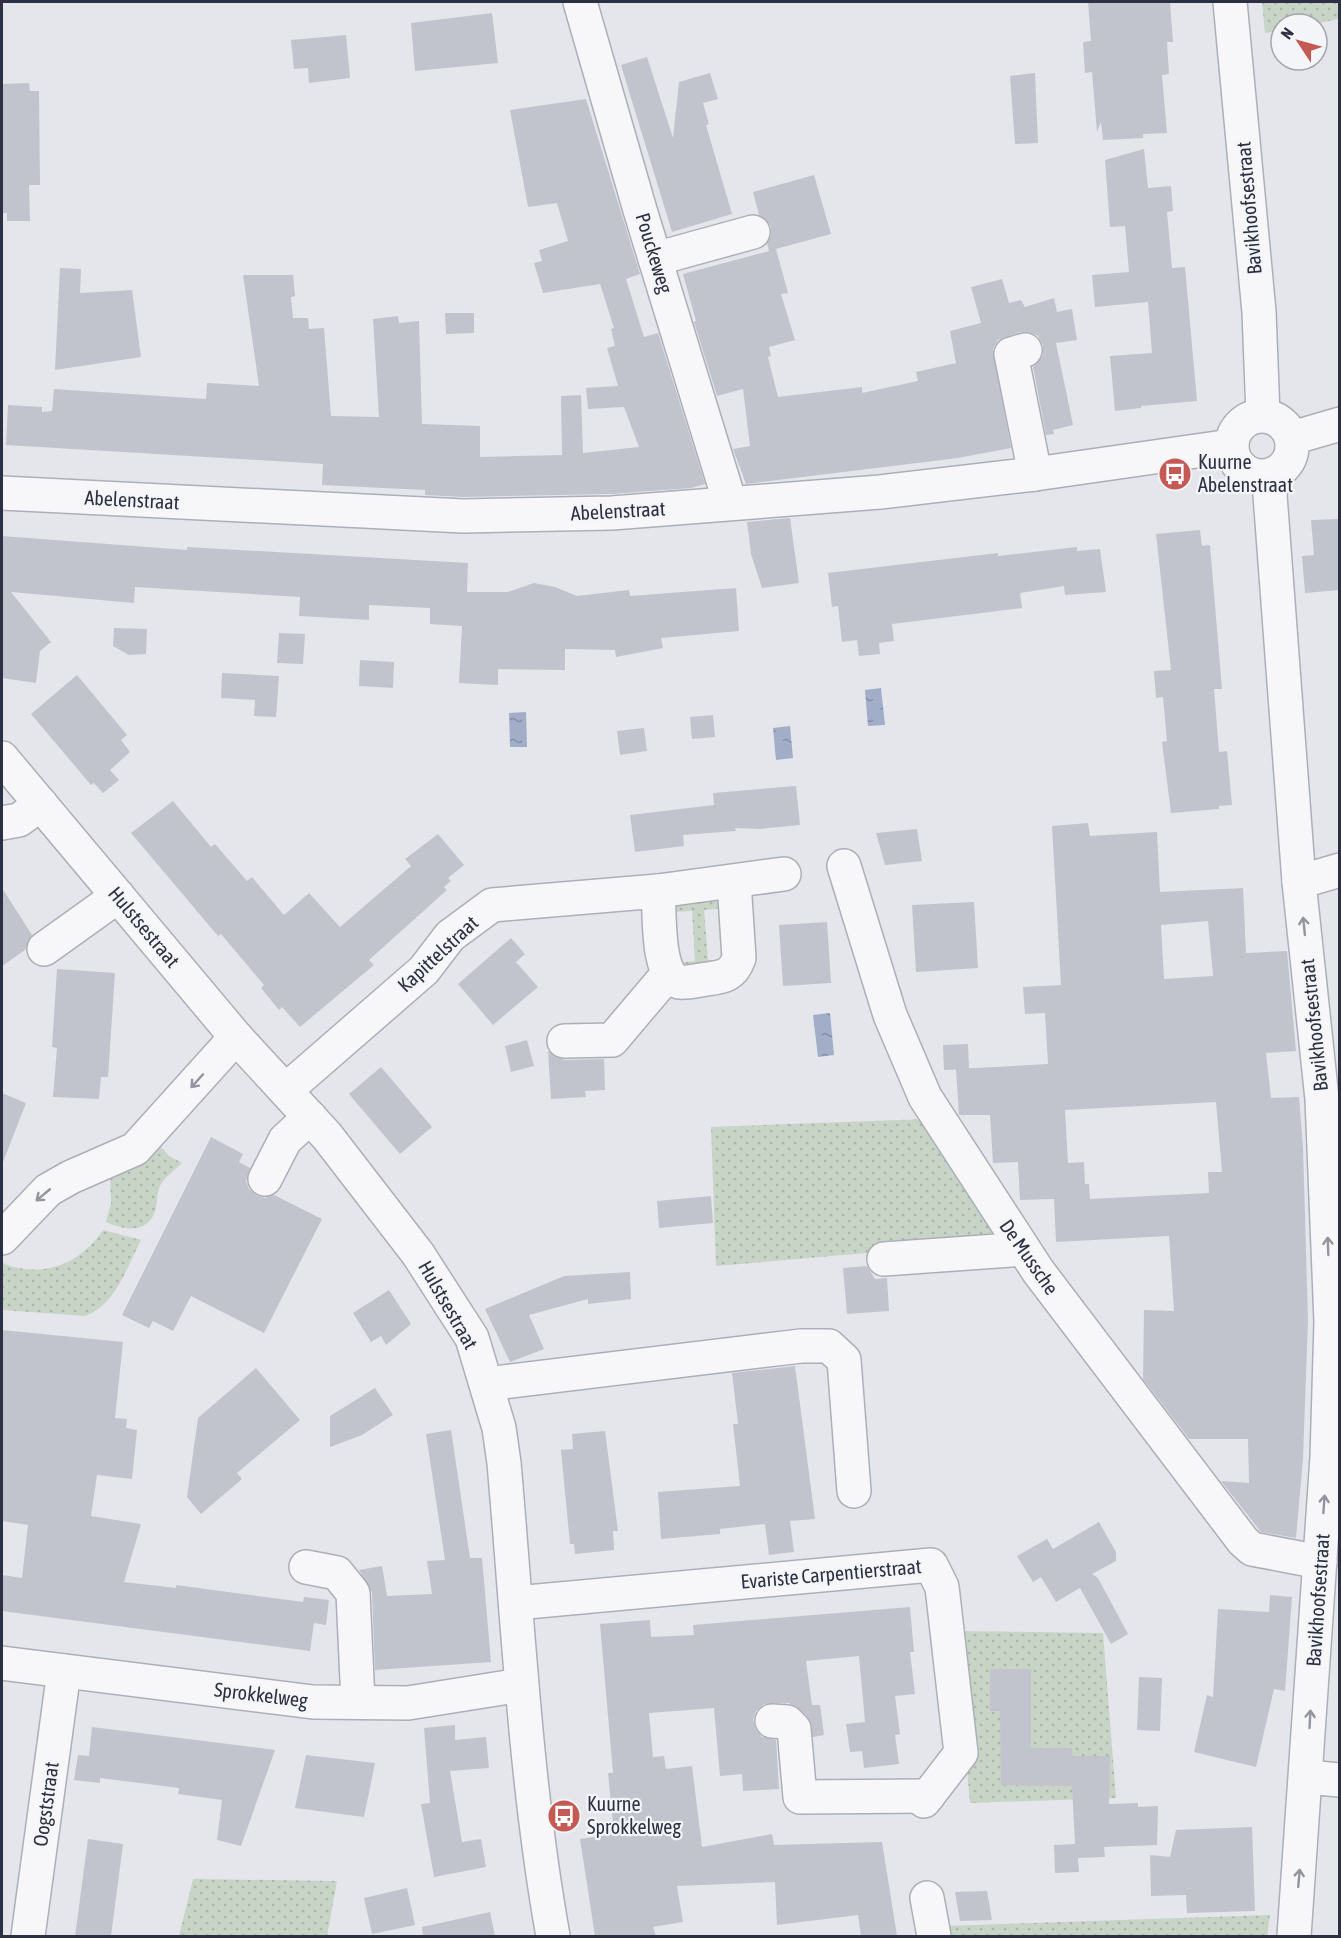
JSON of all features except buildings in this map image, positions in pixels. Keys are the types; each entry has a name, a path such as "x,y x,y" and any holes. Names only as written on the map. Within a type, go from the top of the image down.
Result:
{"street":[{"name":"Pouckeweg","path":"580,2 655,259 730,503"},
{"name":"Bavikhoofsestraat","path":"1230,2 1259,312 1263,415"},
{"path":"655,259 753,232"},
{"path":"1025,350 1011,354 1035,474"},
{"path":"1263,415 1275,418 1286,426 1292,438 1293,449 1289,459 1273,474 1254,475 1245,471 1233,456 1231,446 1233,434 1240,424 1250,417 1263,415"},
{"path":"1292,438 1340,424"},
{"name":"Abelenstraat","path":"2,493 463,516 612,513 730,503 803,500 1035,474 1231,446"},
{"name":"Bavikhoofsestraat","path":"1273,474 1270,495 1299,882 1322,1099 1331,1322 1333,1456 1320,1562 1307,1777 1294,1936"},
{"name":"Hulstsestraat","path":"2,758 236,1038 310,1117 418,1254 472,1338 499,1428 504,1463 521,1685 545,1891 553,1936"},
{"path":"2,823 19,820 41,804"},
{"name":"De Mussche","path":"844,866 890,1015 925,1097 1020,1245 1086,1337 1243,1540 1252,1549 1320,1562"},
{"path":"1299,882 1340,870"},
{"name":"Kapittelstraat","path":"286,1090 424,970 450,936 492,904 658,891 784,874"},
{"path":"658,891 663,962 668,974 679,982 726,977 736,968 739,958 734,882"},
{"path":"44,949 118,896"},
{"path":"564,1041 612,1041 668,974"},
{"path":"2,1238 48,1191 71,1177 135,1149 236,1038"},
{"path":"265,1179 285,1140 310,1117"},
{"path":"884,1259 1011,1250 1020,1245"},
{"path":"487,1384 801,1346 829,1346 844,1360 854,1491"},
{"name":"Evariste Carpentierstraat","path":"516,1603 931,1565 942,1587 960,1753 926,1798 800,1797 794,1729 787,1722 772,1721"},
{"path":"306,1567 337,1573 352,1593 358,1702"},
{"name":"Sprokkelweg","path":"2,1663 313,1701 408,1703 521,1685"},
{"name":"Oogststraat","path":"28,1936 64,1671"},
{"path":"1307,1777 1340,1780"},
{"path":"927,1898 934,1936"}],"green space":[{"path":"1262,2 1339,2 1339,19 1329,21 1329,12 1269,12 1269,32 1265,33"},
{"path":"717,898 724,908 704,910 708,960 727,960 682,973 676,963 695,961 692,911 672,912 672,908 678,900"},
{"path":"927,1119 1007,1241 716,1266 711,1127"},
{"path":"157,1143 169,1156 182,1163 161,1184 153,1216 144,1226 138,1228 118,1227 106,1222 111,1203 110,1172"},
{"path":"103,1230 141,1240 119,1284 104,1304 85,1316 2,1310 2,1263 31,1270 58,1266 83,1252"},
{"path":"955,1631 1103,1633 1116,1798 970,1803"},
{"path":"193,1879 337,1881 327,1936 179,1936"},
{"path":"1270,1915 1267,1936 948,1936 946,1926"}],"water":[{"path":"881,688 885,725 868,726 865,690"},
{"path":"526,712 527,747 510,747 509,713"},
{"path":"790,726 793,758 776,760 773,728"},
{"path":"830,1013 834,1055 818,1057 813,1015"}],"place":[{"name":"Kuurne Abelenstraat","path":"1175,474"},
{"name":"Kuurne Sprokkelweg","path":"564,1816"}]}
